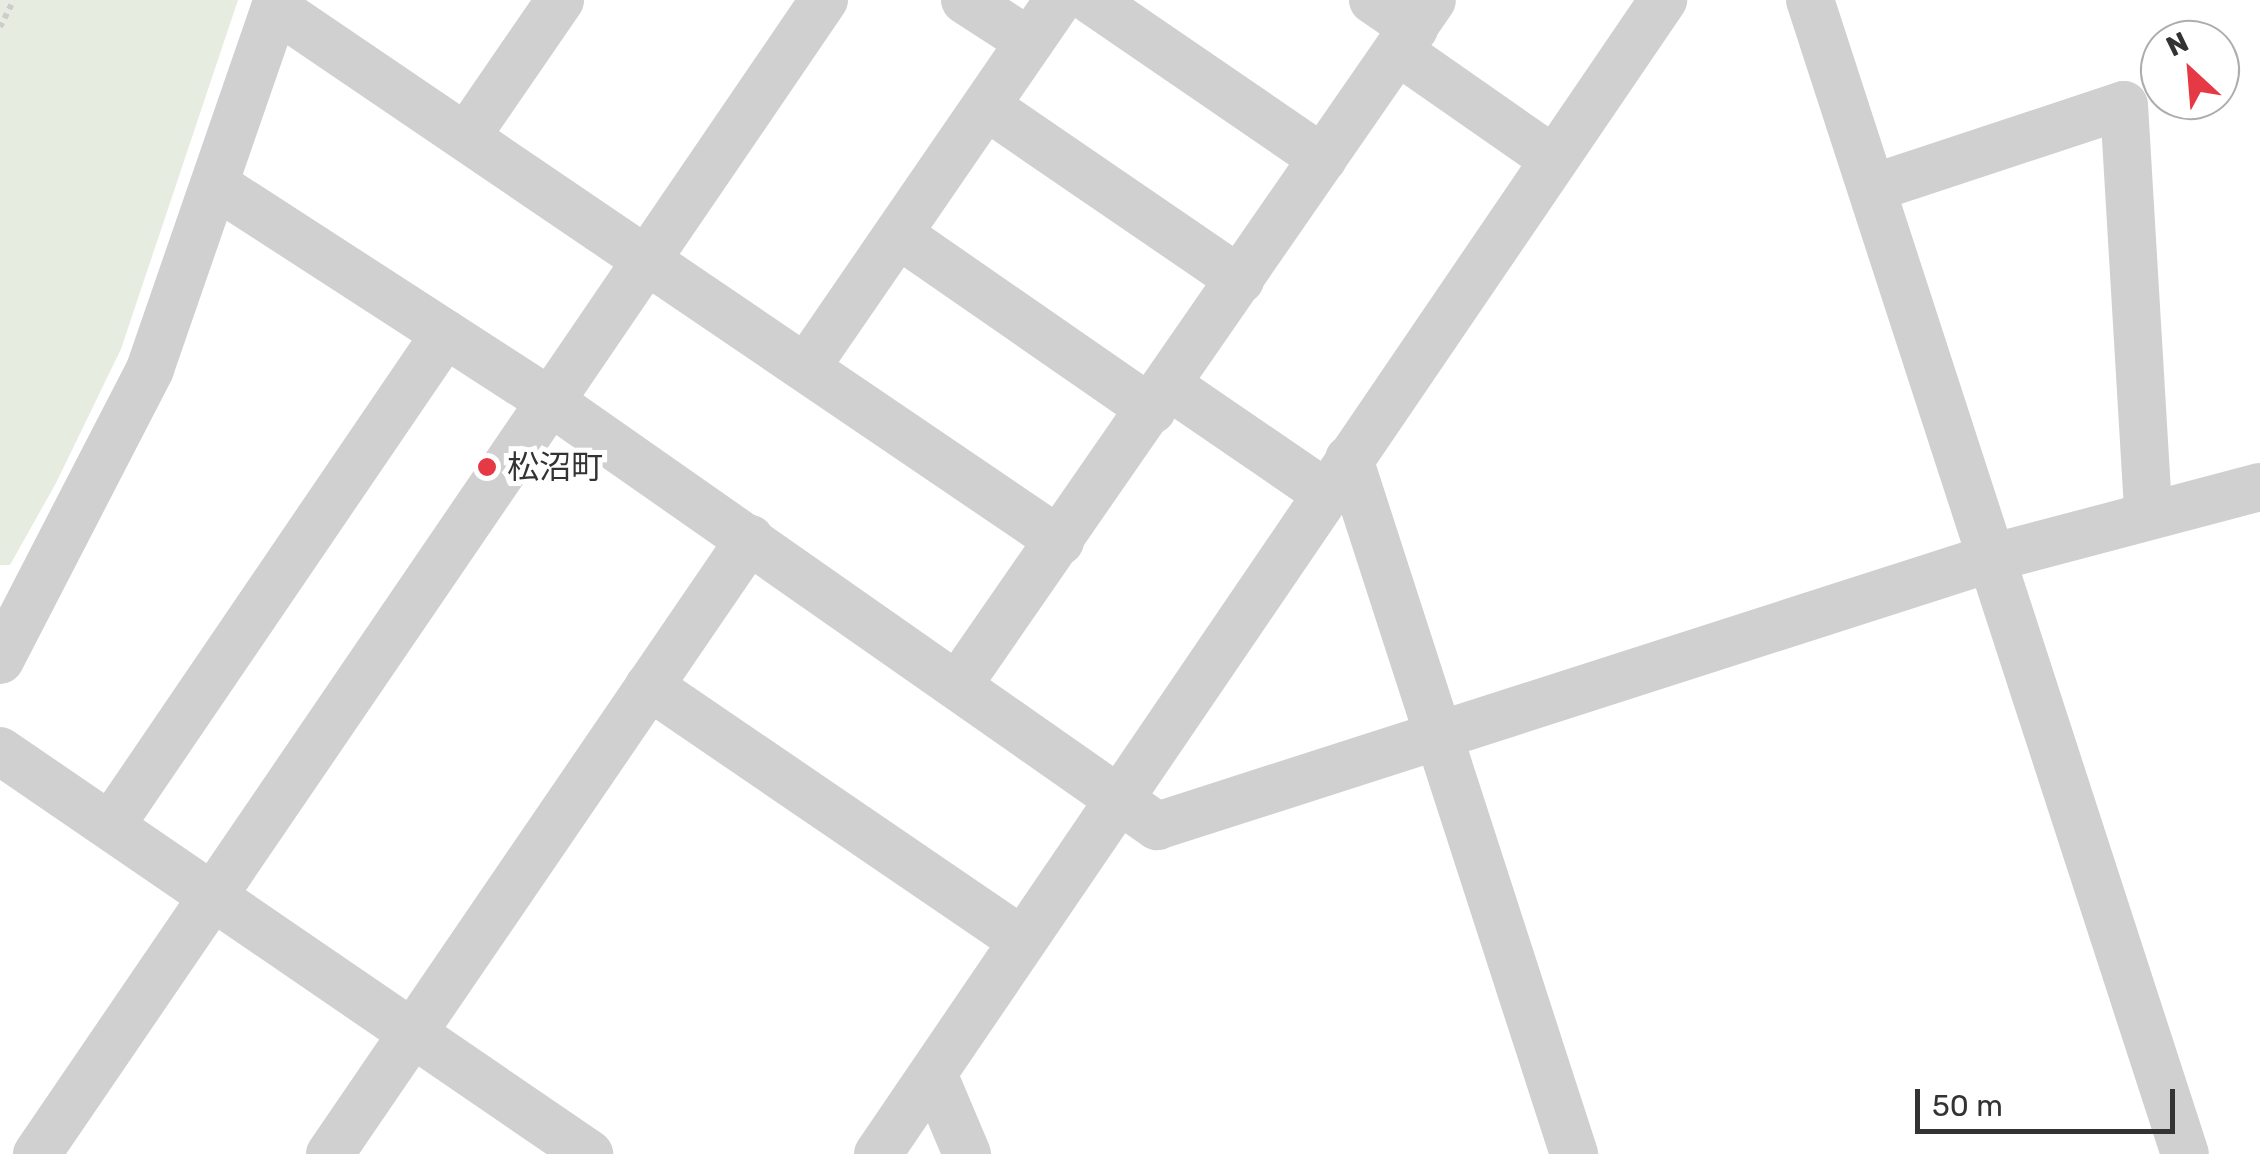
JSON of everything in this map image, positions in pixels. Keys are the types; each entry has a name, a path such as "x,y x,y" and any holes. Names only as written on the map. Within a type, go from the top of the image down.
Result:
{"street":[{"path":"466,137 560,0"},
{"path":"38,1154 652,258 824,0"},
{"path":"966,0 1030,42"},
{"path":"807,366 1059,0"},
{"path":"1091,0 1324,159"},
{"path":"1373,0 1415,26 1554,160"},
{"path":"878,1154 1663,0"},
{"path":"1810,0 2184,1154"},
{"path":"0,660 150,369 217,186 277,4 466,137 652,258 1060,542"},
{"path":"960,682 1415,26"},
{"path":"1873,188 2124,105 2148,514"},
{"path":"986,106 1240,280"},
{"path":"217,186 552,402 1121,793 1157,826 1990,558 2260,486"},
{"path":"898,234 1160,398 1337,476 1436,736 1574,1154"},
{"path":"111,825 446,334"},
{"path":"330,1154 750,539"},
{"path":"649,686 1022,940"},
{"path":"0,751 413,1030 588,1154"},
{"path":"934,1076 968,1154"}],"path":[{"path":"0,27 14,0"}],"shaded area":[{"path":"0,0 238,0 121,349 56,483 10,565 0,565"}],"place":[{"name":"松沼町","path":"487,467"}]}
